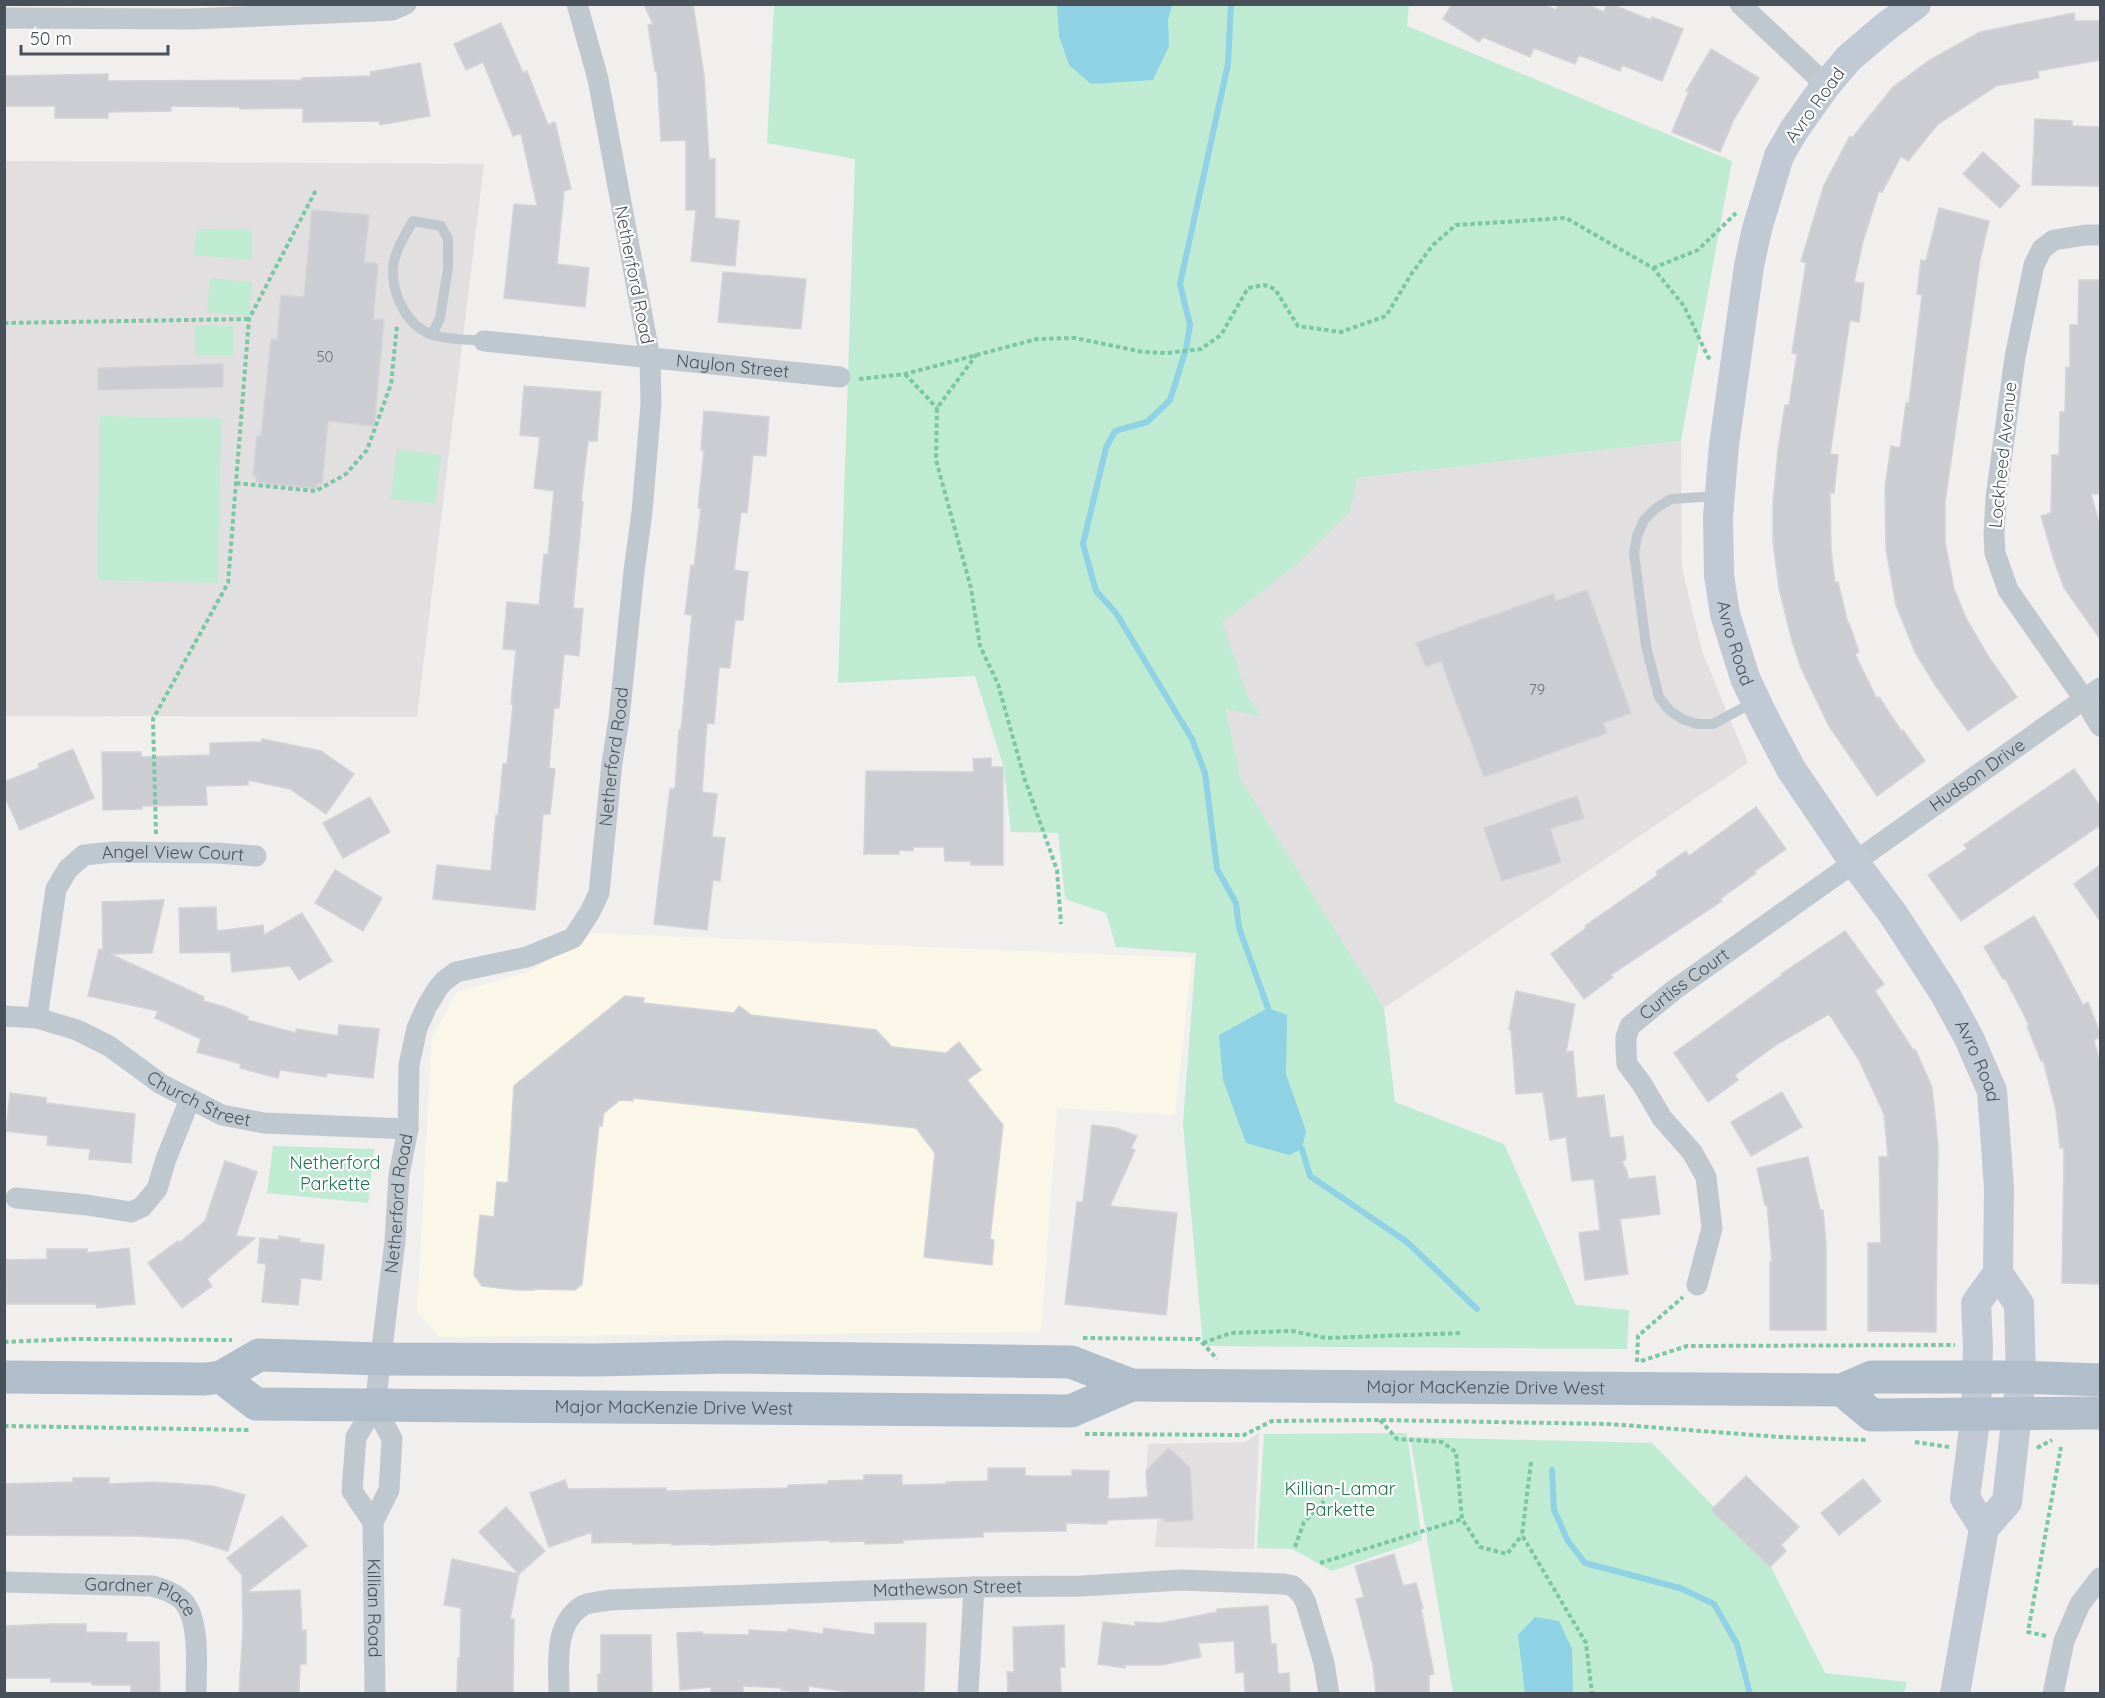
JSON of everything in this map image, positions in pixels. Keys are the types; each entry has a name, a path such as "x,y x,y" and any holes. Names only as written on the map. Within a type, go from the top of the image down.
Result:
{"main road":[{"name":"Major MacKenzie Drive West","path":"4,1377 194,1379 221,1377 259,1355 380,1359 595,1360 729,1357 1071,1362 1131,1385 1842,1390 1872,1377 2021,1377 2100,1380"},
{"name":"Major MacKenzie Drive West","path":"221,1377 256,1404 375,1406 1071,1411 1131,1385"},
{"path":"1842,1390 1872,1415 2100,1413"}],"street":[{"path":"4,18 191,12 376,11 392,10 406,4"},
{"name":"Netherford Road","path":"375,1406 395,1241 399,1175 408,1129 409,1065 417,1028 427,1006 444,981 456,972 527,957 573,938 599,893 609,783 619,719 642,512 651,404 650,358 597,79 577,4"},
{"path":"1740,4 1826,85"},
{"name":"Avro Road","path":"1916,4 1849,58 1826,85 1794,130 1779,156 1757,229 1749,266 1724,446 1718,517 1719,575 1725,614 1745,678 1791,769 1854,862 1893,914 1945,994 1969,1038 1992,1091 1999,1188 1998,1273"},
{"name":"Lockheed Avenue","path":"2100,235 2054,240 2042,249 2034,265 2015,357 1996,498 1994,534 1995,553 2008,590 2092,694 2100,726"},
{"name":"Naylon Street","path":"484,341 840,377"},
{"name":"Hudson Drive","path":"1854,862 2092,694"},
{"name":"Angel View Court","path":"38,1018 56,889 68,869 84,855 113,852 217,853 256,856"},
{"name":"Curtiss Court","path":"1697,1285 1712,1228 1706,1177 1692,1152 1662,1118 1627,1064 1626,1037 1630,1026 1674,990 1854,862"},
{"name":"Church Street","path":"4,1016 38,1018 77,1030 109,1046 161,1084 222,1115 264,1123 408,1129"},
{"path":"16,1198 131,1212 142,1207 156,1190 190,1099"},
{"path":"1955,1694 1984,1528 2007,1502 2021,1377 2019,1304 1998,1273 1976,1303 1978,1378 1965,1498 1984,1528"},
{"path":"373,1522 352,1491 356,1437 375,1406"},
{"name":"Killian Road","path":"375,1406 392,1439 389,1490 373,1522 375,1694"},
{"path":"2054,1694 2064,1641 2080,1604 2100,1578"},
{"name":"Mathewson Street","path":"559,1694 561,1638 566,1621 583,1605 632,1599 974,1587 1082,1586 1181,1580 1278,1583 1293,1586 1306,1603 1324,1663 1329,1694"},
{"name":"Gardner Place","path":"4,1582 152,1586 168,1591 183,1602 195,1633 196,1694"},
{"path":"968,1694 974,1587"}],"lane":[{"path":"432,335 440,318 448,268 448,239 441,226 413,221 400,243 392,271 399,304 414,324 432,335 484,341"},
{"path":"1720,496 1671,499 1656,508 1644,520 1637,536 1634,553 1646,646 1659,697 1669,710 1682,719 1697,724 1713,724 1756,701"}],"path":[{"path":"151,853 156,839 153,719 228,583 249,319 316,190"},
{"path":"1653,268 1698,250 1738,211"},
{"path":"840,377 863,379 905,374 1036,339 1075,338 1143,352 1167,354 1202,349 1221,335 1248,288 1264,285 1275,289 1298,326 1341,332 1386,316 1412,273 1433,245 1456,225 1566,218 1653,268 1684,306 1708,357 1735,377"},
{"path":"4,323 249,319"},
{"path":"236,483 316,491 346,474 367,450 391,384 398,321"},
{"path":"978,353 937,408 936,460 971,588 980,646 999,684 1024,777 1057,870 1060,924"},
{"path":"905,374 937,408"},
{"path":"1697,1285 1638,1336 1637,1362 1687,1346 1962,1345"},
{"path":"1203,1343 1231,1333 1292,1331 1326,1338 1463,1333"},
{"path":"1077,1338 1199,1339 1215,1359 1226,1359"},
{"path":"4,1342 74,1339 236,1340"},
{"path":"1084,1434 1244,1435 1272,1421 1379,1420 1609,1424 1780,1437 1871,1441"},
{"path":"1379,1420 1397,1439 1442,1442 1456,1452 1462,1519 1480,1547 1507,1554 1522,1535 1531,1462"},
{"path":"4,1426 254,1430"},
{"path":"1905,1442 1949,1447"},
{"path":"2061,1447 2028,1632 2064,1641"},
{"path":"1295,1547 1304,1522 1324,1501"},
{"path":"1320,1563 1462,1519"},
{"path":"1522,1535 1587,1643 1592,1694"}],"shaded area":[{"path":"5,161 484,164 417,717 5,716"},
{"path":"1681,441 1682,568 1702,651 1748,763 1384,1008 1241,780 1206,611 1357,478"},
{"path":"592,933 1192,958 1175,1115 1057,1108 1041,1332 439,1337 417,1312 432,1037 457,992 528,972"},
{"path":"1259,1433 1254,1549 1155,1547 1159,1505 1145,1488 1148,1444 1246,1442"}],"green space":[{"path":"1409,4 1407,26 1732,161 1681,441 1357,478 1350,511 1296,565 1222,622 1248,698 1261,716 1226,709 1241,780 1384,1008 1395,1102 1504,1144 1576,1305 1629,1310 1627,1349 1203,1346 1183,1123 1196,953 1116,947 1106,913 1065,899 1058,833 1011,832 1004,768 975,676 838,683 855,159 767,143 774,5"},
{"path":"197,229 252,230 252,260 194,255"},
{"path":"210,278 252,282 249,316 207,312"},
{"path":"195,325 234,326 233,355 195,355"},
{"path":"100,416 221,418 218,583 97,580"},
{"path":"397,449 441,455 435,504 391,499"},
{"name":"Netherford Parkette","path":"273,1146 374,1149 368,1203 267,1193"},
{"name":"Killian-Lamar Parkette","path":"1407,1433 1422,1540 1332,1571 1292,1549 1257,1548 1264,1434"},
{"path":"1410,1437 1652,1443 1770,1565 1825,1673 1907,1682 1904,1693 1453,1693"}],"water":[{"path":"1057,5 1172,5 1168,19 1169,46 1153,80 1091,84 1069,65 1059,36"},
{"path":"1268,1008 1287,1015 1286,1074 1306,1131 1302,1149 1289,1155 1246,1143 1223,1080 1219,1035"},
{"path":"1535,1617 1559,1621 1572,1649 1573,1693 1525,1693 1518,1635"}],"building":[{"path":"644,4 693,4 704,75 709,159 715,159 715,218 739,221 735,266 691,261 696,210 686,210 686,140 661,141 657,71 655,71 648,25 653,24"},
{"path":"1452,4 1543,4 1556,10 1558,4 1586,4 1604,12 1607,4 1611,4 1651,20 1652,17 1683,29 1662,81 1622,65 1620,71 1579,55 1575,64 1534,48 1530,57 1483,37 1479,42 1443,19"},
{"path":"2074,13 2075,21 2100,21 2100,60 2038,71 2039,78 1996,86 1938,124 1908,161 1901,156 1882,192 1879,191 1863,241 1854,282 1864,283 1859,322 1850,320 1830,454 1838,455 1834,493 1830,493 1831,549 1835,583 1838,582 1848,624 1859,652 1855,654 1877,699 1879,697 1925,761 1877,796 1829,726 1801,668 1779,588 1773,542 1773,503 1785,405 1789,405 1797,354 1792,353 1806,263 1801,261 1824,185 1850,136 1852,138 1893,87 1930,60 1980,32"},
{"path":"501,23 523,73 527,71 548,125 555,122 571,189 564,191 557,264 589,268 585,307 504,298 514,204 537,206 521,133 513,136 483,62 466,70 454,44"},
{"path":"1711,49 1759,78 1734,119 1720,152 1672,132 1689,91 1686,91"},
{"path":"420,63 430,116 380,125 379,121 303,122 303,108 240,109 240,107 171,106 171,111 108,112 108,118 55,118 55,106 4,106 4,76 108,74 108,81 302,80 302,78 371,76 370,72"},
{"path":"2035,119 2072,121 2072,126 2100,127 2100,186 2032,185"},
{"path":"1983,152 2020,186 2000,208 1963,174"},
{"path":"1939,208 1989,221 1980,260 1945,502 1945,542 1954,589 1967,620 1988,656 2017,697 1968,731 1915,652 1896,605 1886,549 1885,488 1891,446 1900,448 1906,403 1909,403 1922,295 1917,294 1921,260 1926,261"},
{"path":"312,210 369,215 364,262 378,264 373,319 384,320 374,426 328,421 322,484 317,484 317,489 256,482 257,477 253,476 257,436 261,436 271,339 277,340 281,295 304,297"},
{"path":"723,272 806,279 801,329 718,322"},
{"path":"2079,280 2100,280 2100,494 2091,494 2100,526 2100,639 2064,588 2041,516 2051,513 2052,455 2059,455 2060,412 2065,412 2066,367 2070,368 2070,325 2078,325"},
{"path":"223,364 223,387 98,390 98,368"},
{"path":"524,386 601,392 597,441 588,441 581,501 583,502 573,608 583,609 579,656 564,654 559,708 554,708 549,768 555,769 550,814 543,814 535,910 433,899 437,865 491,871 496,815 498,816 503,764 507,764 513,704 511,704 516,650 503,649 507,602 539,605 544,554 548,555 554,491 534,488 540,437 520,435"},
{"path":"704,411 769,417 766,456 753,455 747,513 741,512 734,570 748,572 743,620 735,620 730,668 719,667 714,724 707,723 702,792 717,794 712,837 725,838 720,881 713,880 707,930 654,924 670,789 675,789 679,730 681,730 692,615 685,614 701,508 698,508 704,450 701,450"},
{"path":"1587,590 1631,713 1603,723 1607,733 1484,777 1441,661 1426,667 1416,643 1553,594 1556,601"},
{"path":"262,739 321,751 354,774 326,814 290,789 248,780 248,785 206,786 207,805 142,806 142,809 103,810 102,752 141,752 141,757 210,755 210,743 261,742"},
{"path":"73,749 94,798 20,830 4,795 4,782 39,768 38,764"},
{"path":"991,758 991,767 1003,767 1003,865 971,865 971,861 945,861 944,847 913,847 913,851 899,850 899,854 864,854 866,771 974,772 973,759"},
{"path":"2074,769 2100,806 2100,825 1961,921 1928,875 1967,849 1964,845"},
{"path":"1577,796 1584,818 1550,829 1561,862 1502,881 1484,828"},
{"path":"370,797 390,832 343,858 323,823"},
{"path":"1756,807 1786,849 1720,899 1722,901 1611,975 1613,977 1584,999 1551,954 1586,928 1585,926 1658,875 1656,872 1686,851 1689,856"},
{"path":"2100,865 2100,921 2074,884"},
{"path":"335,870 382,898 363,931 315,903"},
{"path":"164,900 152,953 110,954 204,997 203,1001 248,1017 247,1020 296,1033 296,1029 338,1036 339,1025 379,1029 373,1078 327,1073 326,1077 280,1070 278,1078 240,1068 241,1064 197,1052 201,1039 155,1018 158,1011 88,996 99,949 103,951 102,902"},
{"path":"216,907 217,931 263,925 264,935 302,913 332,961 299,980 290,966 232,972 230,952 180,953 179,908"},
{"path":"2034,916 2083,1005 2088,1002 2100,1033 2100,1037 2094,1040 2100,1064 2100,1284 2062,1283 2064,1148 2060,1148 2056,1110 2043,1060 2041,1061 2027,1026 2029,1025 2005,978 2003,979 1984,947"},
{"path":"1845,931 1884,984 1875,991 1913,1050 1915,1049 1932,1087 1938,1145 1936,1332 1868,1331 1868,1243 1881,1243 1879,1157 1888,1157 1884,1114 1859,1060 1829,1014 1776,1045 1735,1075 1738,1080 1708,1102 1674,1053 1781,974"},
{"path":"1516,991 1575,1004 1566,1052 1573,1051 1577,1098 1604,1095 1610,1138 1623,1136 1626,1159 1622,1162 1628,1179 1655,1176 1660,1214 1620,1219 1628,1274 1585,1280 1579,1233 1600,1230 1594,1179 1572,1181 1566,1137 1550,1140 1543,1092 1516,1094 1511,1030 1509,1029"},
{"path":"625,996 644,998 643,1003 734,1013 739,1006 751,1015 876,1030 892,1047 946,1053 959,1042 981,1070 967,1080 1003,1125 990,1239 994,1240 992,1265 924,1257 935,1153 916,1128 633,1098 633,1101 620,1100 604,1113 602,1126 599,1125 582,1284 575,1290 517,1290 482,1286 474,1275 480,1215 494,1217 497,1182 508,1183 514,1086"},
{"path":"1782,1092 1802,1127 1751,1156 1731,1122"},
{"path":"10,1093 46,1098 46,1103 135,1114 131,1163 89,1159 90,1149 47,1145 48,1136 6,1131"},
{"path":"1092,1125 1116,1128 1137,1136 1131,1148 1135,1150 1110,1206 1177,1213 1166,1315 1065,1304 1077,1202 1083,1202"},
{"path":"1808,1157 1820,1210 1823,1210 1826,1243 1826,1330 1770,1330 1770,1262 1772,1262 1767,1204 1765,1205 1757,1168"},
{"path":"225,1161 257,1172 236,1236 255,1238 207,1279 212,1286 182,1308 148,1263 178,1241 179,1243 205,1221"},
{"path":"279,1236 300,1239 299,1242 324,1245 321,1280 301,1278 298,1305 262,1302 266,1264 258,1263 260,1238 279,1240"},
{"path":"129,1248 135,1304 97,1308 96,1304 7,1304 6,1260 47,1259 47,1249 87,1249 87,1253"},
{"path":"1169,1448 1190,1468 1193,1520 1164,1522 1164,1518 1107,1520 1107,1524 1066,1523 1066,1531 983,1532 983,1537 903,1540 903,1543 865,1544 865,1541 830,1542 830,1540 710,1545 592,1543 592,1532 549,1547 530,1493 565,1480 568,1489 666,1488 666,1491 788,1488 788,1485 864,1480 864,1475 902,1475 902,1485 946,1484 946,1482 988,1481 988,1468 1025,1468 1025,1476 1072,1476 1072,1470 1109,1471 1108,1499 1148,1497 1146,1471"},
{"path":"1746,1476 1799,1527 1781,1545 1786,1551 1770,1567 1711,1510"},
{"path":"73,1478 109,1478 109,1484 154,1482 213,1486 245,1495 228,1551 187,1539 138,1536 4,1535 4,1484 73,1482"},
{"path":"1863,1479 1881,1501 1839,1535 1821,1513"},
{"path":"506,1507 545,1551 519,1574 479,1532"},
{"path":"282,1516 307,1546 247,1592 300,1590 302,1631 306,1630 306,1664 300,1664 299,1694 239,1694 243,1631 242,1575 227,1558"},
{"path":"1394,1554 1403,1586 1416,1583 1423,1608 1421,1609 1434,1674 1429,1675 1429,1694 1376,1694 1373,1665 1356,1599 1364,1597 1355,1566"},
{"path":"452,1559 519,1574 510,1619 514,1619 513,1694 457,1694 461,1608 444,1605"},
{"path":"1268,1606 1271,1644 1276,1644 1278,1674 1289,1673 1290,1694 1245,1694 1244,1672 1236,1673 1234,1641 1198,1643 1201,1657 1161,1665 1125,1665 1125,1668 1098,1664 1103,1622 1135,1626 1135,1622 1161,1623 1217,1612 1217,1609"},
{"path":"875,1623 926,1623 924,1691 918,1691 918,1694 859,1694 809,1686 808,1693 781,1690 782,1688 743,1686 743,1692 711,1692 711,1687 680,1690 677,1633 749,1635 749,1630 788,1632 788,1629 823,1634 824,1628 875,1635"},
{"path":"86,1624 86,1632 127,1633 126,1642 159,1642 160,1694 131,1694 131,1685 51,1682 51,1678 4,1678 4,1626"},
{"path":"1064,1625 1065,1667 1060,1667 1061,1694 1008,1694 1007,1672 1014,1672 1013,1627"},
{"path":"601,1635 651,1635 652,1694 598,1694 598,1674 601,1674"}],"waterway":[{"path":"1231,4 1228,64 1180,284 1190,325 1186,349 1170,400 1147,422 1115,431 1106,448 1083,544 1096,591 1116,613 1192,739 1205,773 1217,869 1236,903 1239,928 1268,1008"},
{"path":"1302,1149 1310,1176 1407,1242 1477,1309"},
{"path":"1552,1470 1554,1510 1568,1541 1585,1563 1680,1588 1714,1604 1737,1644 1750,1694"}]}
